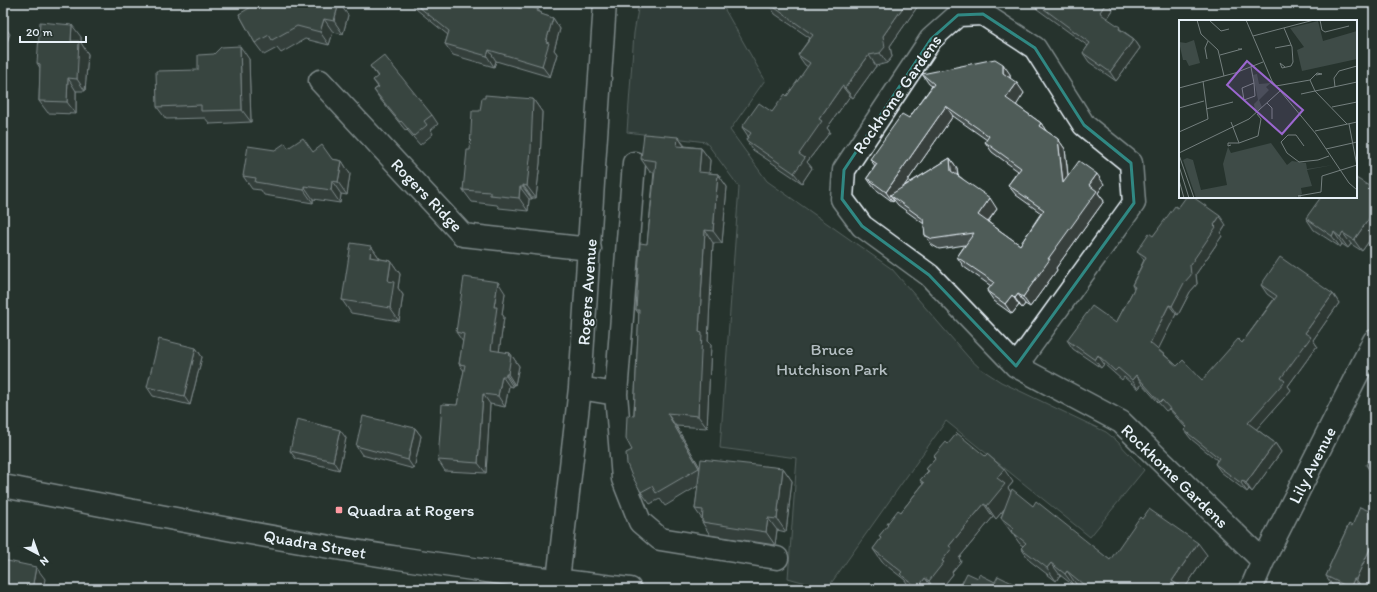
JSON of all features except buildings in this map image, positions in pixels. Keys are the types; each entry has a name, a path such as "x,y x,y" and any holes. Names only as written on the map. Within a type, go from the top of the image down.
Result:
{"street":[{"name":"Rogers Avenue","path":"558,580 580,388 605,3"},
{"name":"Rockhome Gardens","path":"1016,366 1134,203 1131,163 1084,125 1035,48 983,14 958,15 932,39 844,170 842,199 862,226 929,275 1016,366 1121,422 1263,561"},
{"name":"Rogers Ridge","path":"320,81 463,234 590,249"},
{"path":"634,163 616,394 623,479 640,522 660,539 777,558"},
{"name":"Lily Avenue","path":"1250,589 1374,341"},
{"path":"580,388 616,394"},
{"name":"Quadra Street","path":"3,486 257,534 382,555 630,589"}],"highlighted area":[{"path":"983,14 1035,48 1084,125 1131,163 1134,203 1016,366 929,275 862,226 842,199 844,170 931,39 958,15"}],"green space":[{"name":"Bruce Hutchison Park","path":"639,3 721,3 765,80 730,130 767,181 892,269 969,358 981,369 1001,382 1106,432 1116,440 1144,470 1090,537 946,421 827,589 788,578 797,458 720,448 739,187 706,142 627,132 634,33"}],"place":[{"name":"Quadra at Rogers","path":"339,510"}]}
